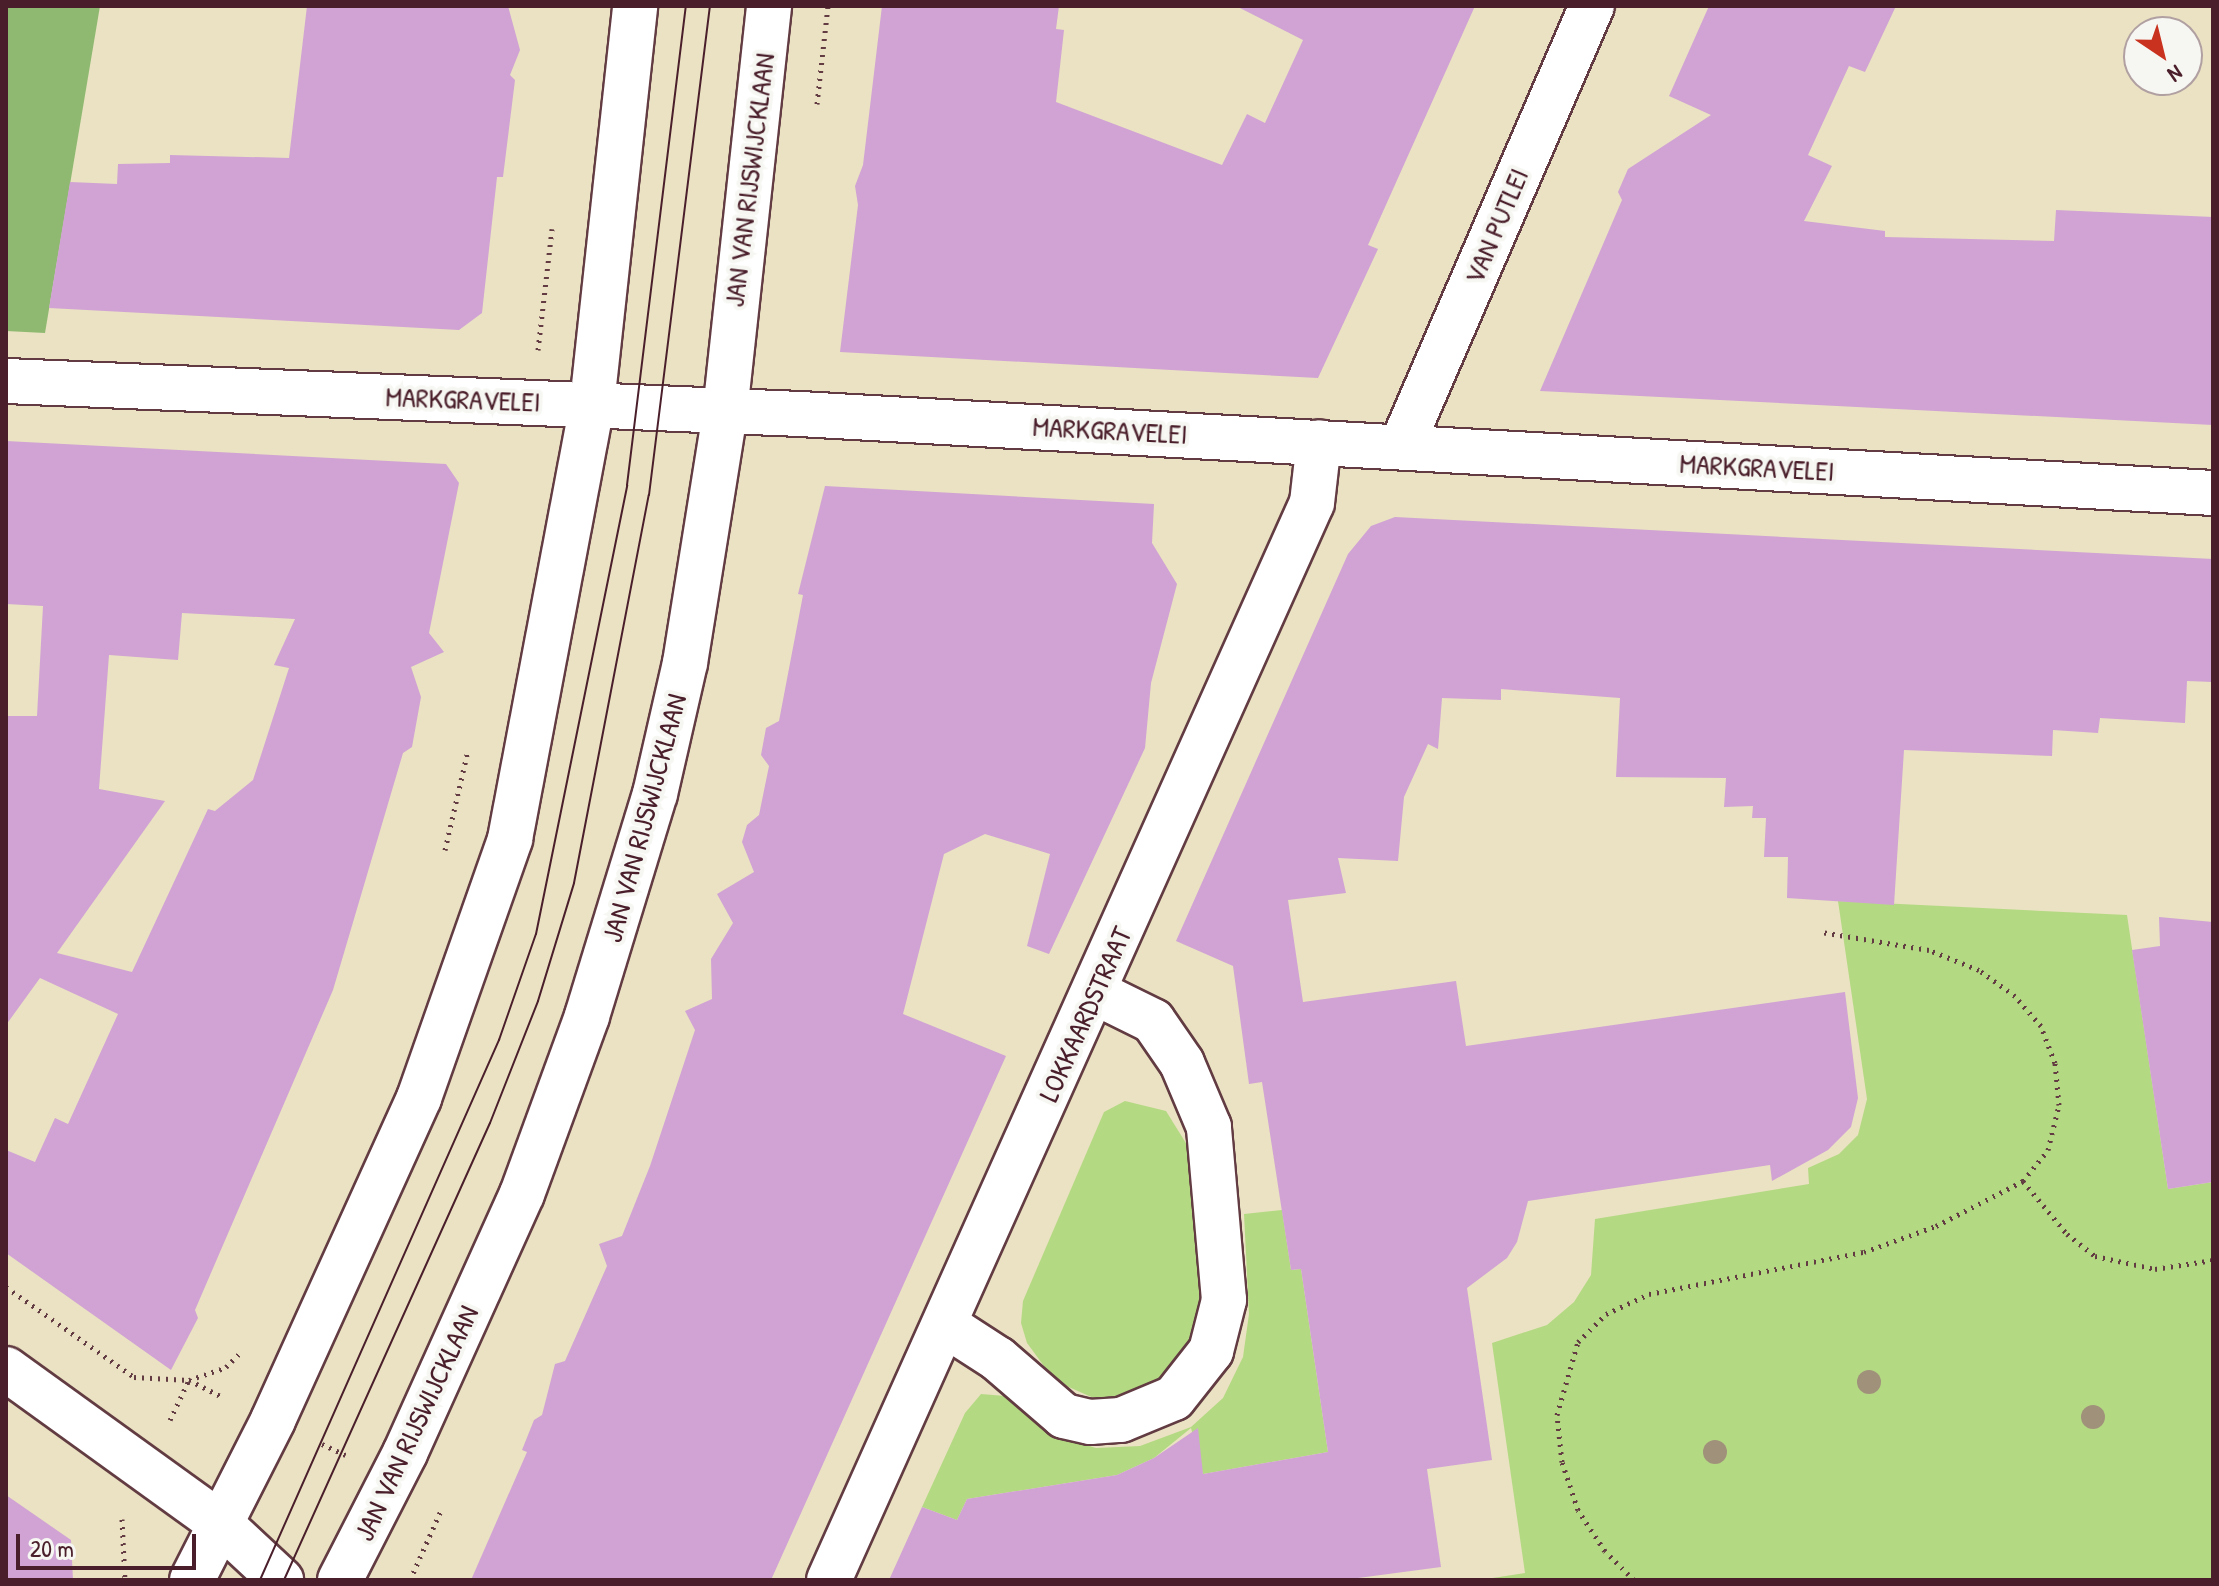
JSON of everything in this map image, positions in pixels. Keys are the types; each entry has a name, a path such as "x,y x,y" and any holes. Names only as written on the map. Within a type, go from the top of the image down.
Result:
{"street":[{"path":"192,1580 222,1525 419,1098 464,982 510,839 592,404 635,6"},
{"name":"JAN VAN RIJSWIJCKLAAN","path":"340,1580 405,1453 522,1194 587,1016 655,794 685,663 725,412 769,6"},
{"name":"VAN PUTLEI","path":"1401,447 1592,6"},
{"name":"MARKGRAVELEI","path":"6,381 592,404 2213,493"},
{"name":"LOKKAARDSTRAAT","path":"829,1580 947,1326 1312,503 1319,442"},
{"path":"947,1326 998,1359 1064,1416 1090,1422 1135,1416 1174,1398 1211,1351 1224,1300 1209,1127 1182,1063 1153,1021 1094,992"},
{"path":"6,1369 222,1525 281,1580"}],"path":[{"path":"531,401 555,212"},
{"path":"443,858 470,738"},
{"path":"1634,1580 1605,1551 1578,1510 1562,1462 1557,1415 1578,1342 1606,1314 1649,1294 1864,1252 1936,1226 2023,1181 2048,1150 2059,1105 2055,1063 2041,1026 2015,996 1979,970 1929,950 1821,932"},
{"path":"2023,1181 2067,1234 2095,1256 2155,1269 2213,1260"},
{"path":"6,1287 134,1377 189,1380 226,1367 247,1346"},
{"path":"124,1515 119,1528 125,1580"}],"green space":[{"path":"6,6 100,6 45,333 6,331"},
{"path":"1838,901 2127,915 2168,1189 2213,1182 2213,1580 1480,1580 1525,1573 1492,1343 1547,1325 1574,1302 1591,1275 1595,1219 1809,1184 1808,1168 1839,1154 1858,1135 1867,1099"},
{"path":"1125,1101 1166,1111 1189,1148 1203,1304 1200,1328 1165,1379 1124,1397 1096,1399 1055,1381 1027,1343 1021,1323 1023,1301 1104,1112"},
{"path":"1282,1210 1291,1270 1301,1269 1328,1452 1203,1474 1191,1428 1154,1458 1117,1475 967,1499 957,1520 922,1507 965,1413 981,1394 1005,1396 1050,1434 1096,1448 1140,1446 1191,1427 1223,1398 1243,1357 1249,1314 1244,1214"}],"building":[{"path":"307,6 508,6 520,50 510,75 515,80 503,177 497,177 482,313 459,330 49,308 70,182 117,184 118,164 170,163 170,155 289,158"},
{"path":"882,6 1059,6 1056,29 1064,30 1056,102 1222,165 1247,114 1265,123 1303,40 1236,6 1475,6 1368,245 1378,249 1318,378 840,352 858,205 855,186 863,165"},
{"path":"1709,6 1896,6 1865,72 1849,66 1808,155 1832,166 1804,221 1885,231 1885,237 2054,241 2056,210 2213,217 2213,425 1540,391 1622,200 1618,192 1628,169 1711,115 1669,96"},
{"path":"6,441 446,464 459,483 429,633 444,652 411,667 421,697 412,747 403,753 333,990 195,1310 198,1318 171,1370 6,1253 6,1150 35,1162 55,1118 68,1124 118,1014 40,978 6,1025 6,716 37,716 43,606 6,604","holes":["182,613 295,619 274,665 289,668 253,780 215,811 208,809 132,972 57,953 165,801 99,789 109,655 178,660"]},
{"path":"825,486 1154,504 1152,543 1177,584 1151,683 1145,748 1049,954 1027,946 1050,854 985,834 944,854 903,1014 1006,1056 771,1580 471,1580 527,1452 522,1450 534,1420 542,1415 555,1364 565,1361 607,1266 599,1244 622,1236 650,1166 695,1030 685,1011 712,999 711,959 733,923 717,894 754,872 742,842 747,825 759,815 769,766 761,755 766,728 779,721 803,595 798,594"},
{"path":"1395,517 2213,559 2213,682 2187,681 2185,723 2100,718 2098,733 2053,730 2052,756 1904,750 1894,905 1787,898 1788,857 1764,857 1766,818 1752,818 1753,806 1724,807 1726,778 1616,777 1620,698 1501,689 1501,700 1442,698 1438,749 1428,744 1404,797 1398,861 1338,858 1346,893 1288,900 1303,1002 1456,981 1466,1046 1845,992 1858,1098 1851,1127 1828,1150 1772,1181 1770,1165 1528,1201 1517,1242 1507,1258 1467,1288 1492,1460 1427,1469 1441,1567 1343,1580 889,1580 922,1507 957,1520 967,1499 1117,1475 1154,1458 1198,1428 1203,1474 1328,1452 1301,1269 1291,1270 1262,1082 1249,1084 1233,966 1176,941 1348,554 1371,526"},
{"path":"2159,917 2213,922 2213,1182 2168,1189 2132,950 2160,946"},
{"path":"6,1495 71,1540 73,1580 6,1580"}],"tram line":[{"path":"260,1580 499,1040 536,934 627,485 686,6"},
{"path":"284,1580 490,1123 538,1001 574,883 649,495 710,6"}]}
